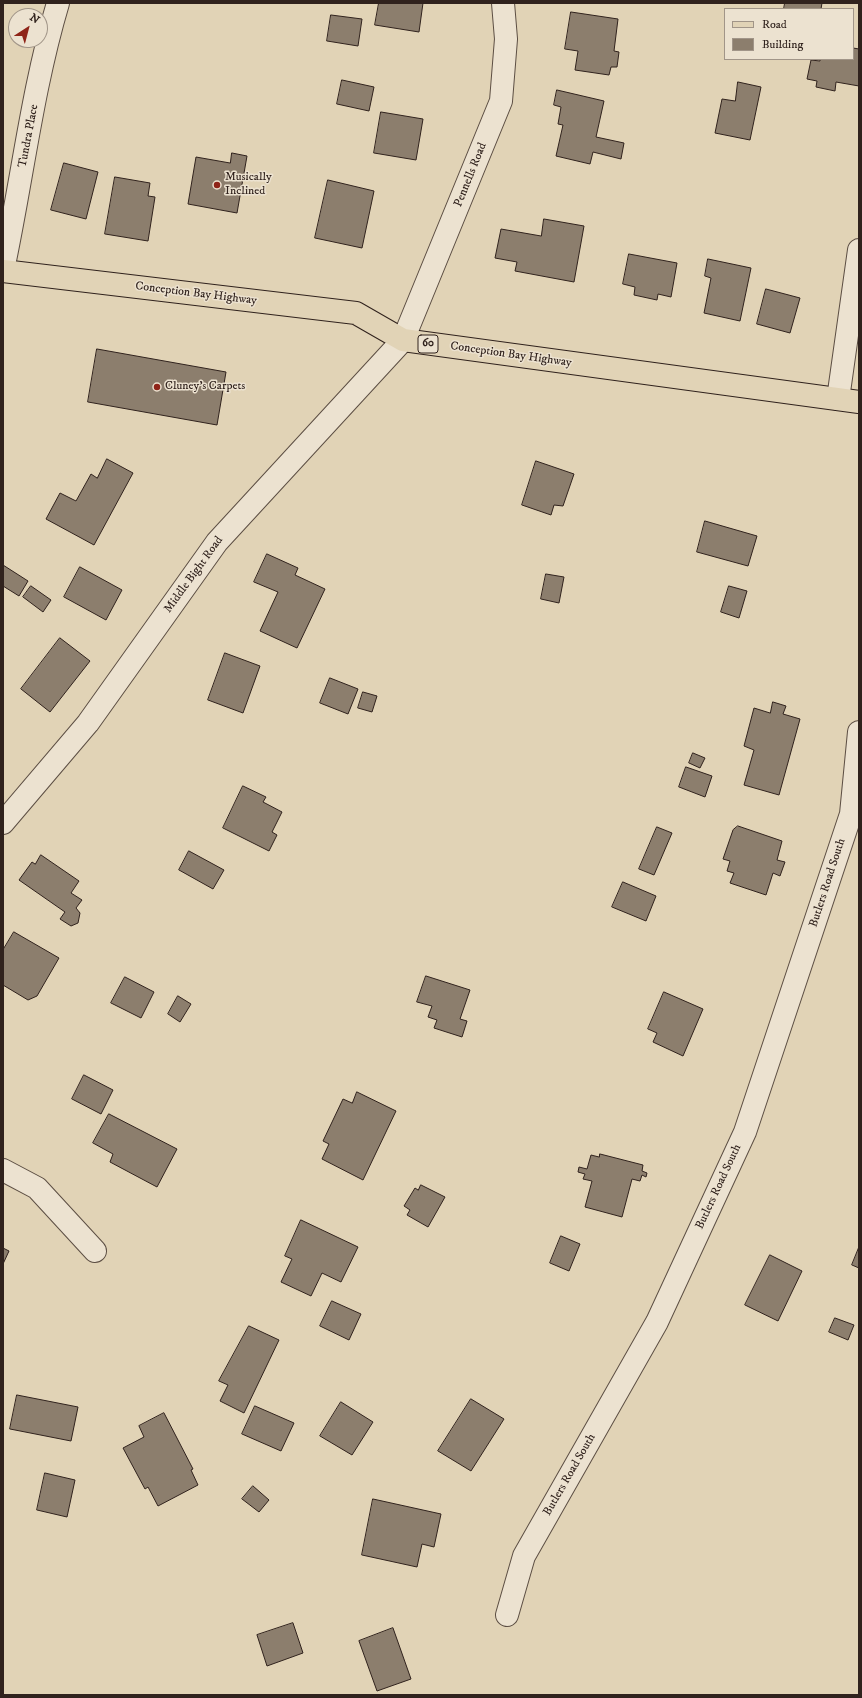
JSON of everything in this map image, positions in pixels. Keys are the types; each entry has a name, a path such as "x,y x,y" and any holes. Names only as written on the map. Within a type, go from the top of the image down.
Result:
{"main road":[{"name":"Conception Bay Highway","path":"3,270 356,314 403,340 848,400"}],"street":[{"name":"Tundra Place","path":"3,270 14,217 28,131 50,28 58,3"},
{"name":"Pennells Road","path":"403,340 501,101 506,39 503,3"},
{"path":"848,400 859,250"},
{"name":"Middle Bight Road","path":"3,823 88,723 216,542 403,340"},
{"name":"Butlers Road South","path":"507,1615 524,1556 657,1322 745,1132 851,814 859,732"},
{"path":"3,1170 37,1188 95,1251"}],"building":[{"path":"379,3 423,3 419,32 375,25"},
{"path":"785,3 822,3 821,8 784,8"},
{"path":"571,12 618,19 614,51 619,52 617,67 611,67 609,75 575,70 578,51 565,49"},
{"path":"331,15 362,19 358,46 327,41"},
{"path":"854,48 859,49 859,86 836,82 835,91 816,87 817,81 807,79 811,60 854,60"},
{"path":"342,80 374,87 369,111 337,104"},
{"path":"738,82 761,87 750,140 715,133 722,99 735,101"},
{"path":"557,90 604,101 596,137 624,143 621,159 593,152 590,164 556,156 563,125 558,124 561,107 554,105"},
{"path":"381,112 423,119 416,160 374,153"},
{"name":"Musically Inclined","path":"232,153 247,156 237,213 188,204 196,157 230,163"},
{"path":"64,163 98,172 86,219 51,210"},
{"path":"115,177 150,183 148,196 155,197 148,241 105,234"},
{"path":"328,180 374,191 362,248 315,238"},
{"path":"544,219 584,226 574,282 515,271 517,262 495,258 501,229 541,236"},
{"path":"629,254 677,263 671,297 658,294 657,300 634,295 635,287 623,284"},
{"path":"708,259 751,268 740,321 704,313 711,278 705,276"},
{"path":"766,289 800,298 790,333 757,324"},
{"name":"Cluney's Carpets","path":"97,349 226,372 217,425 88,402"},
{"path":"107,459 133,473 94,545 46,519 60,493 76,501 91,474 97,478"},
{"path":"536,461 574,474 563,506 554,505 551,515 522,505"},
{"path":"705,521 757,536 748,566 697,552"},
{"path":"267,554 298,568 295,575 325,589 297,648 260,631 278,592 254,582"},
{"path":"3,565 28,581 19,596 3,586"},
{"path":"80,567 122,590 106,620 64,597"},
{"path":"546,574 564,577 559,603 541,599"},
{"path":"31,586 51,600 43,612 23,597"},
{"path":"729,586 747,591 739,618 721,612"},
{"path":"60,638 90,661 50,712 21,689"},
{"path":"225,653 260,666 243,713 208,700"},
{"path":"330,678 358,689 348,714 320,703"},
{"path":"363,692 377,696 372,712 358,708"},
{"path":"773,702 786,706 783,714 800,719 779,795 744,785 754,750 744,746 754,708 770,713"},
{"path":"693,753 705,758 700,768 689,763"},
{"path":"686,767 712,776 705,797 679,787"},
{"path":"243,786 266,797 263,802 282,812 272,832 277,835 269,851 223,828"},
{"path":"738,826 782,841 777,860 785,862 780,876 773,873 766,895 730,883 734,873 727,871 730,861 723,859 733,830"},
{"path":"657,827 672,833 654,875 639,869"},
{"path":"189,851 224,870 213,889 179,870"},
{"path":"41,855 79,881 71,893 82,900 76,908 80,913 78,923 71,926 60,919 65,912 19,880 32,862 35,864"},
{"path":"623,882 656,896 646,921 612,907"},
{"path":"14,932 59,958 37,996 28,1000 3,985 3,950"},
{"path":"426,976 470,990 460,1019 467,1021 462,1037 434,1028 437,1020 428,1017 432,1006 417,1002"},
{"path":"125,977 154,992 141,1018 111,1003"},
{"path":"664,992 703,1009 683,1056 653,1042 657,1033 648,1029"},
{"path":"178,996 191,1004 180,1022 168,1014"},
{"path":"84,1075 113,1090 101,1114 72,1099"},
{"path":"357,1092 396,1111 363,1180 322,1159 329,1144 323,1141 343,1099 352,1103"},
{"path":"109,1114 177,1149 157,1187 110,1162 113,1154 93,1143"},
{"path":"600,1154 643,1165 642,1171 647,1173 646,1177 642,1175 640,1181 632,1179 622,1217 585,1207 592,1181 583,1179 585,1174 578,1172 579,1167 587,1169 591,1155 599,1157"},
{"path":"421,1185 445,1197 428,1227 407,1215 410,1210 404,1206 415,1188 418,1190"},
{"path":"301,1220 358,1247 341,1282 322,1273 311,1296 281,1282 292,1259 285,1256"},
{"path":"561,1236 580,1244 569,1271 550,1263"},
{"path":"859,1247 859,1268 852,1265"},
{"path":"3,1248 9,1251 3,1264"},
{"path":"770,1255 802,1271 778,1321 745,1305"},
{"path":"332,1301 361,1314 349,1340 320,1326"},
{"path":"835,1318 854,1325 848,1340 829,1332"},
{"path":"249,1326 279,1340 244,1413 220,1401 228,1385 219,1381"},
{"path":"17,1395 78,1407 71,1441 10,1429"},
{"path":"471,1399 504,1419 471,1471 438,1451"},
{"path":"341,1402 373,1422 352,1455 320,1436"},
{"path":"255,1406 294,1423 281,1451 242,1434"},
{"path":"164,1413 193,1469 191,1470 198,1485 158,1506 148,1487 145,1489 123,1448 144,1437 139,1426"},
{"path":"45,1473 75,1480 67,1517 37,1510"},
{"path":"253,1486 269,1500 259,1512 242,1499"},
{"path":"373,1499 441,1514 434,1547 422,1544 417,1567 362,1555"},
{"path":"293,1623 303,1653 267,1666 257,1635"},
{"path":"393,1628 411,1679 377,1691 359,1641"}],"place":[{"name":"Musically Inclined","path":"217,185"},
{"name":"Cluney's Carpets","path":"157,387"}]}
